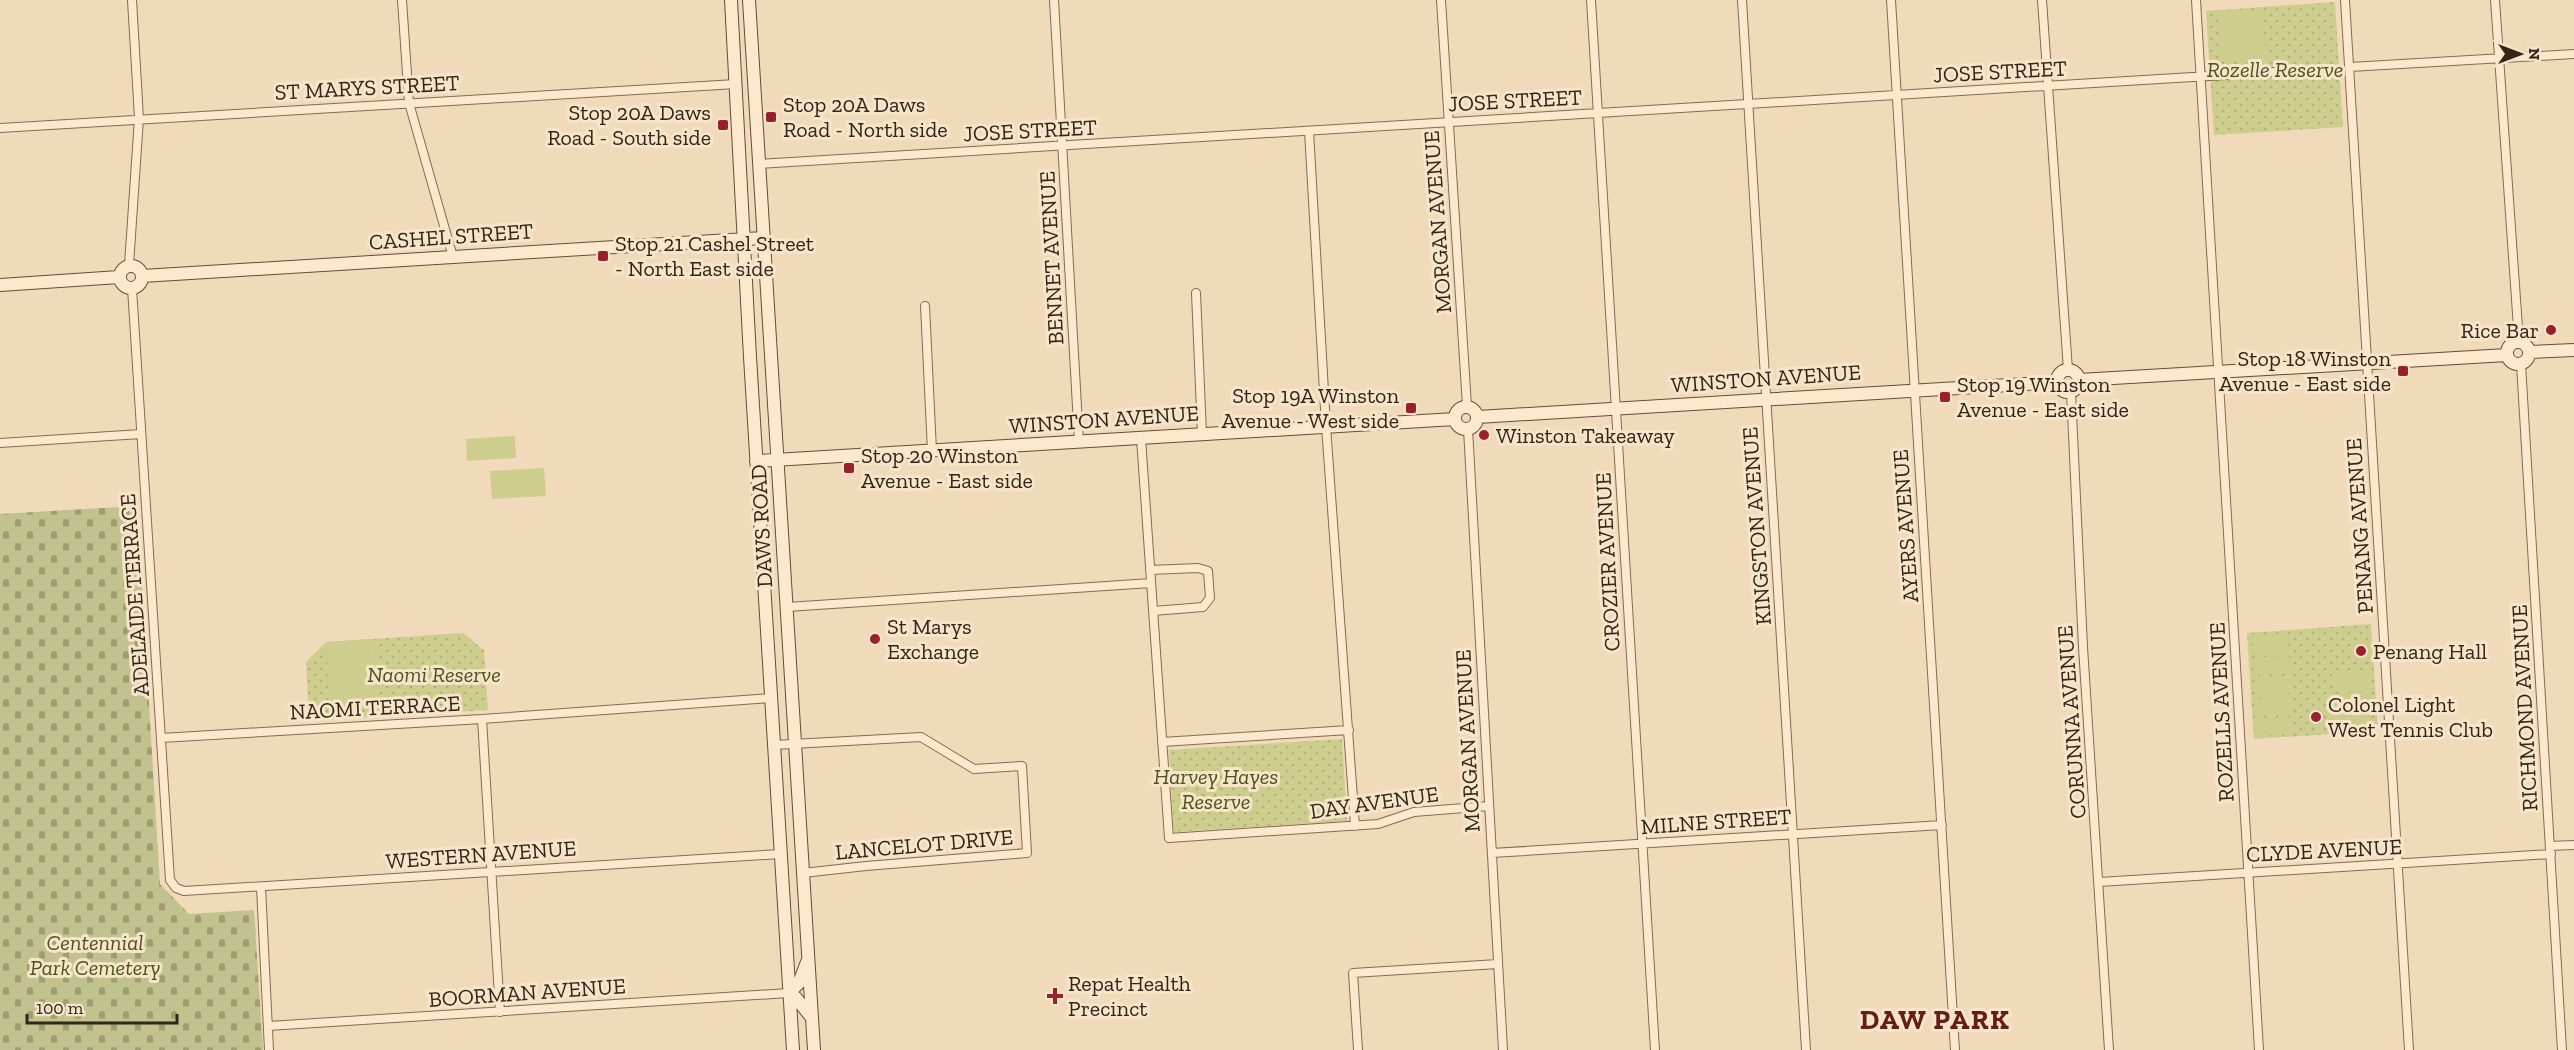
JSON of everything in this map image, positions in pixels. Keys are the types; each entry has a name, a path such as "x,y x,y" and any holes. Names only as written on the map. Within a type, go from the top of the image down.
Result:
{"street":[{"path":"129,265 139,118 132,0"},
{"path":"402,0 408,103 453,257"},
{"name":"DAWS ROAD","path":"731,0 756,461 793,1050"},
{"name":"DAWS ROAD","path":"749,0 814,1050"},
{"name":"BENNET AVENUE","path":"1054,0 1079,442"},
{"name":"MORGAN AVENUE","path":"1440,0 1467,406"},
{"name":"CROZIER AVENUE","path":"1591,0 1655,1050"},
{"name":"KINGSTON AVENUE","path":"1742,0 1806,1050"},
{"name":"AYERS AVENUE","path":"1891,0 1955,1050"},
{"path":"2042,0 2068,370"},
{"name":"ROZELLS AVENUE","path":"2196,0 2259,1050"},
{"name":"PENANG AVENUE","path":"2345,0 2409,1050"},
{"path":"2494,0 2519,342"},
{"path":"2350,67 2574,54"},
{"name":"JOSE STREET","path":"758,164 2275,72"},
{"name":"ST MARYS STREET","path":"0,128 736,84"},
{"path":"1309,131 1326,426 1355,826"},
{"name":"CASHEL STREET","path":"142,276 763,238"},
{"path":"129,265 140,270 142,276 138,286 132,288 122,284 119,277 124,267 129,265"},
{"path":"0,285 119,277"},
{"name":"ADELAIDE TERRACE","path":"132,288 170,880 176,888 184,891"},
{"path":"1196,293 1202,434"},
{"path":"924,306 932,451"},
{"path":"2519,342 2526,345 2530,352 2528,359 2522,364 2514,363 2507,355 2509,347 2519,342"},
{"path":"2530,352 2574,350"},
{"path":"2079,380 2507,355"},
{"name":"RICHMOND AVENUE","path":"2522,364 2562,1050"},
{"path":"2068,370 2075,372 2079,380 2077,388 2071,392 2063,391 2057,382 2060,373 2068,370"},
{"name":"WINSTON AVENUE","path":"1478,417 2057,382"},
{"name":"CORUNNA AVENUE","path":"2071,392 2083,647 2109,1050"},
{"path":"1467,406 1474,410 1478,417 1475,425 1468,429 1460,428 1455,419 1459,409 1467,406"},
{"name":"WINSTON AVENUE","path":"756,461 1455,419"},
{"name":"MORGAN AVENUE","path":"1468,429 1503,1050"},
{"path":"0,443 141,434"},
{"name":"DAY AVENUE","path":"1141,438 1169,838 1378,824 1414,812 1489,806"},
{"path":"1150,570 1198,568 1208,571 1210,598 1203,607 1153,611"},
{"path":"787,607 1151,583"},
{"name":"NAOMI TERRACE","path":"161,738 482,719 771,698"},
{"path":"482,719 500,1012"},
{"path":"1162,742 1349,730"},
{"name":"LANCELOT DRIVE","path":"774,745 921,737 974,769 1022,766 1028,854 803,873"},
{"name":"MILNE STREET","path":"1492,853 1942,825"},
{"name":"CLYDE AVENUE","path":"2099,882 2398,864 2550,850 2574,844"},
{"name":"WESTERN AVENUE","path":"184,891 780,854"},
{"path":"261,887 269,1050"},
{"path":"808,958 799,982 789,993 812,1018"},
{"path":"1358,1050 1353,973 1498,964"},
{"name":"BOORMAN AVENUE","path":"268,1026 789,993"}],"green space":[{"name":"Rozelle Reserve","path":"2335,2 2343,127 2214,135 2206,11"},
{"path":"2263,11 2264,34 2219,36 2218,14"},
{"path":"2265,36 2266,59 2221,61 2220,38"},
{"path":"515,436 516,458 467,461 466,439"},
{"path":"544,468 546,496 492,499 490,471"},
{"name":"Centennial Park Cemetery","path":"137,506 160,884 189,914 254,910 263,1050 0,1050 0,514"},
{"path":"2371,624 2378,731 2254,739 2247,633"},
{"name":"Naomi Reserve","path":"463,633 484,650 488,710 309,721 306,662 326,642"},
{"path":"2288,636 2289,652 2253,654 2253,638"},
{"path":"375,639 379,707 329,709 326,642"},
{"path":"2289,656 2290,673 2254,675 2253,658"},
{"path":"2368,671 2369,688 2333,690 2332,673"},
{"path":"2290,676 2291,693 2256,695 2255,678"},
{"path":"2369,692 2370,708 2334,710 2333,694"},
{"path":"2291,697 2292,713 2257,715 2256,699"},
{"path":"2370,712 2371,729 2335,731 2334,714"},
{"path":"2293,717 2293,734 2258,736 2257,719"},
{"name":"Harvey Hayes Reserve","path":"1342,739 1347,821 1174,832 1169,750"}],"place":[{"name":"Stop 20A Daws Road - North side","path":"771,117"},
{"name":"Stop 20A Daws Road - South side","path":"723,125"},
{"name":"Stop 21 Cashel Street - North East side","path":"603,256"},
{"name":"Rice Bar","path":"2551,330"},
{"name":"Stop 18 Winston Avenue - East side","path":"2403,371"},
{"name":"Stop 19 Winston Avenue - East side","path":"1945,397"},
{"name":"Stop 19A Winston Avenue - West side","path":"1411,408"},
{"name":"Winston Takeaway","path":"1484,435"},
{"name":"Stop 20 Winston Avenue - East side","path":"849,468"},
{"name":"St Marys Exchange","path":"875,639"},
{"name":"Penang Hall","path":"2361,651"},
{"name":"Colonel Light West Tennis Club","path":"2316,717"},
{"name":"Repat Health Precinct","path":"1055,996"}],"district":[{"name":"DAW PARK","path":"1935,1019"}]}
